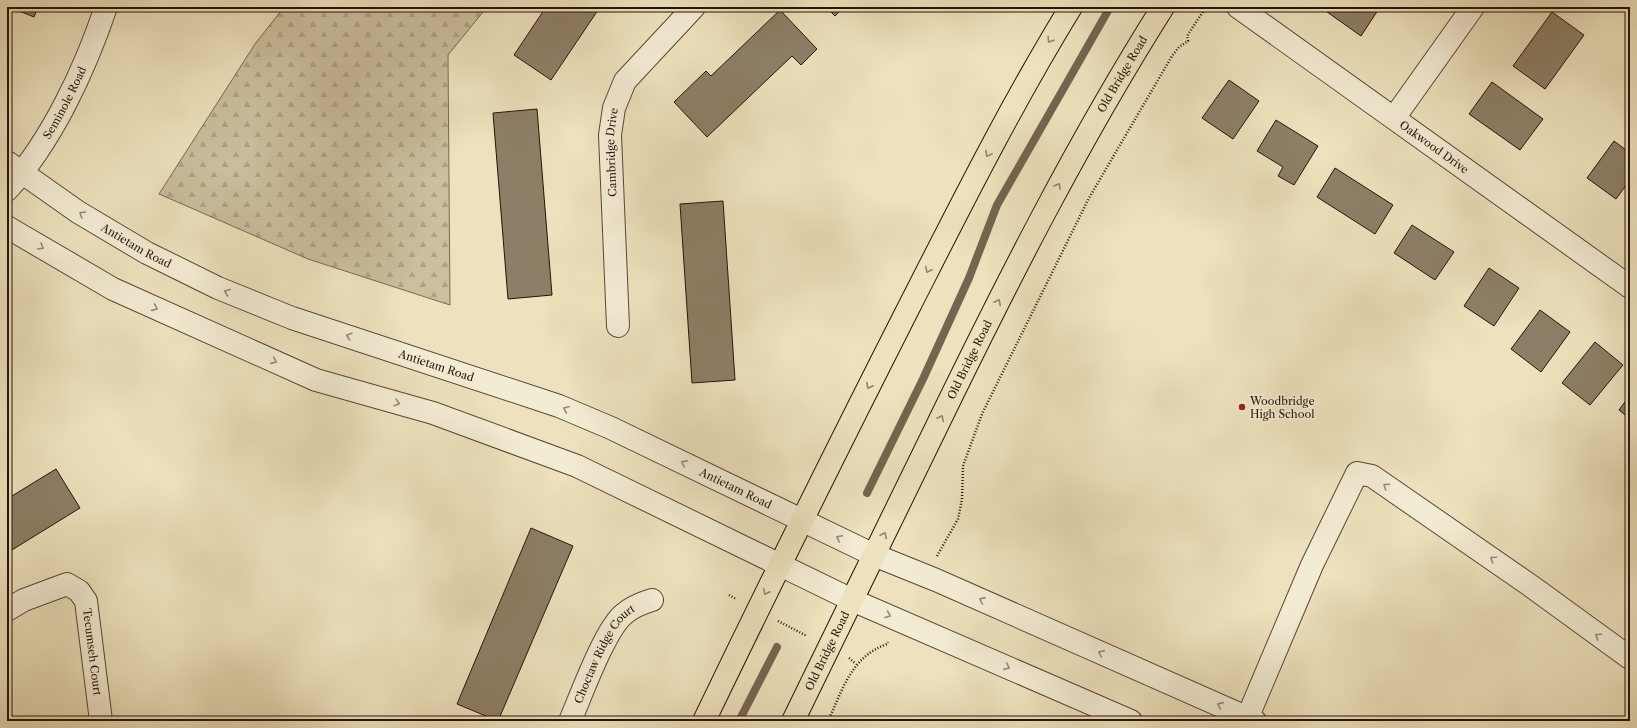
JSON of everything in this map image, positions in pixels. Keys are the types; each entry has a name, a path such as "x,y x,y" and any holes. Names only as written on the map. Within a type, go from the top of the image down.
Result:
{"main road":[{"path":"704,721 801,520 966,195 1037,62 1071,7"},
{"name":"Old Bridge Road","path":"793,721 1046,207 1126,64 1163,7"}],"street":[{"name":"Seminole Road","path":"7,190 15,167 68,100 92,48 106,7"},
{"name":"Cambridge Drive","path":"618,326 610,135 614,108 625,81 694,7"},
{"name":"Oakwood Drive","path":"1238,7 1630,286"},
{"path":"1394,118 1472,7"},
{"name":"Antietam Road","path":"15,167 78,212 146,253 218,288 292,318 560,406 611,428 874,555 930,578 1250,720"},
{"path":"7,227 113,289 316,380 433,413 577,466 852,600 1131,721"},
{"path":"1250,720 1312,565 1357,473 1372,476 1531,586 1630,658"},
{"name":"Tecumseh Court","path":"7,610 24,600 67,584 79,591 86,601 101,721"},
{"name":"Choctaw Ridge Court","path":"570,721 610,629 624,614 641,604 652,600"}],"path":[{"path":"935,559 958,519 962,499 962,472 965,458 996,385 1089,198 1172,56 1179,47 1188,41 1187,36 1206,7"},
{"path":"778,621 801,633"},
{"path":"828,721 856,664 869,652 887,644 888,640"},
{"path":"852,660 856,664"}],"green space":[{"path":"284,7 487,7 448,55 450,305 308,259 159,194 255,44"}],"building":[{"path":"9,7 38,7 34,17"},
{"path":"546,7 600,7 551,80 514,55"},
{"path":"826,7 844,7 835,16"},
{"path":"1320,7 1380,7 1361,36"},
{"path":"780,10 817,49 801,65 792,56 707,137 674,102 706,71 711,76"},
{"path":"1552,12 1584,35 1545,89 1513,66"},
{"path":"1229,80 1259,101 1233,139 1202,118"},
{"path":"1492,82 1543,119 1520,150 1469,114"},
{"path":"537,109 552,295 508,299 493,113"},
{"path":"1276,120 1318,146 1294,185 1278,176 1283,167 1257,151"},
{"path":"1614,141 1630,153 1630,180 1616,199 1587,178"},
{"path":"1335,168 1393,205 1375,234 1317,197"},
{"path":"723,201 735,380 692,383 680,204"},
{"path":"1412,225 1454,252 1435,280 1394,253"},
{"path":"1489,268 1519,288 1494,326 1464,306"},
{"path":"1540,310 1570,332 1541,372 1511,349"},
{"path":"1595,342 1623,365 1590,405 1562,383"},
{"path":"1630,395 1630,419 1619,410"},
{"path":"56,469 80,508 7,553 7,499"},
{"path":"531,528 573,546 498,721 457,704"}],"waterway":[{"path":"867,493 923,379 969,278 997,205 1109,9"},
{"path":"739,721 777,647"}],"place":[{"name":"Woodbridge High School","path":"1242,407"}]}
